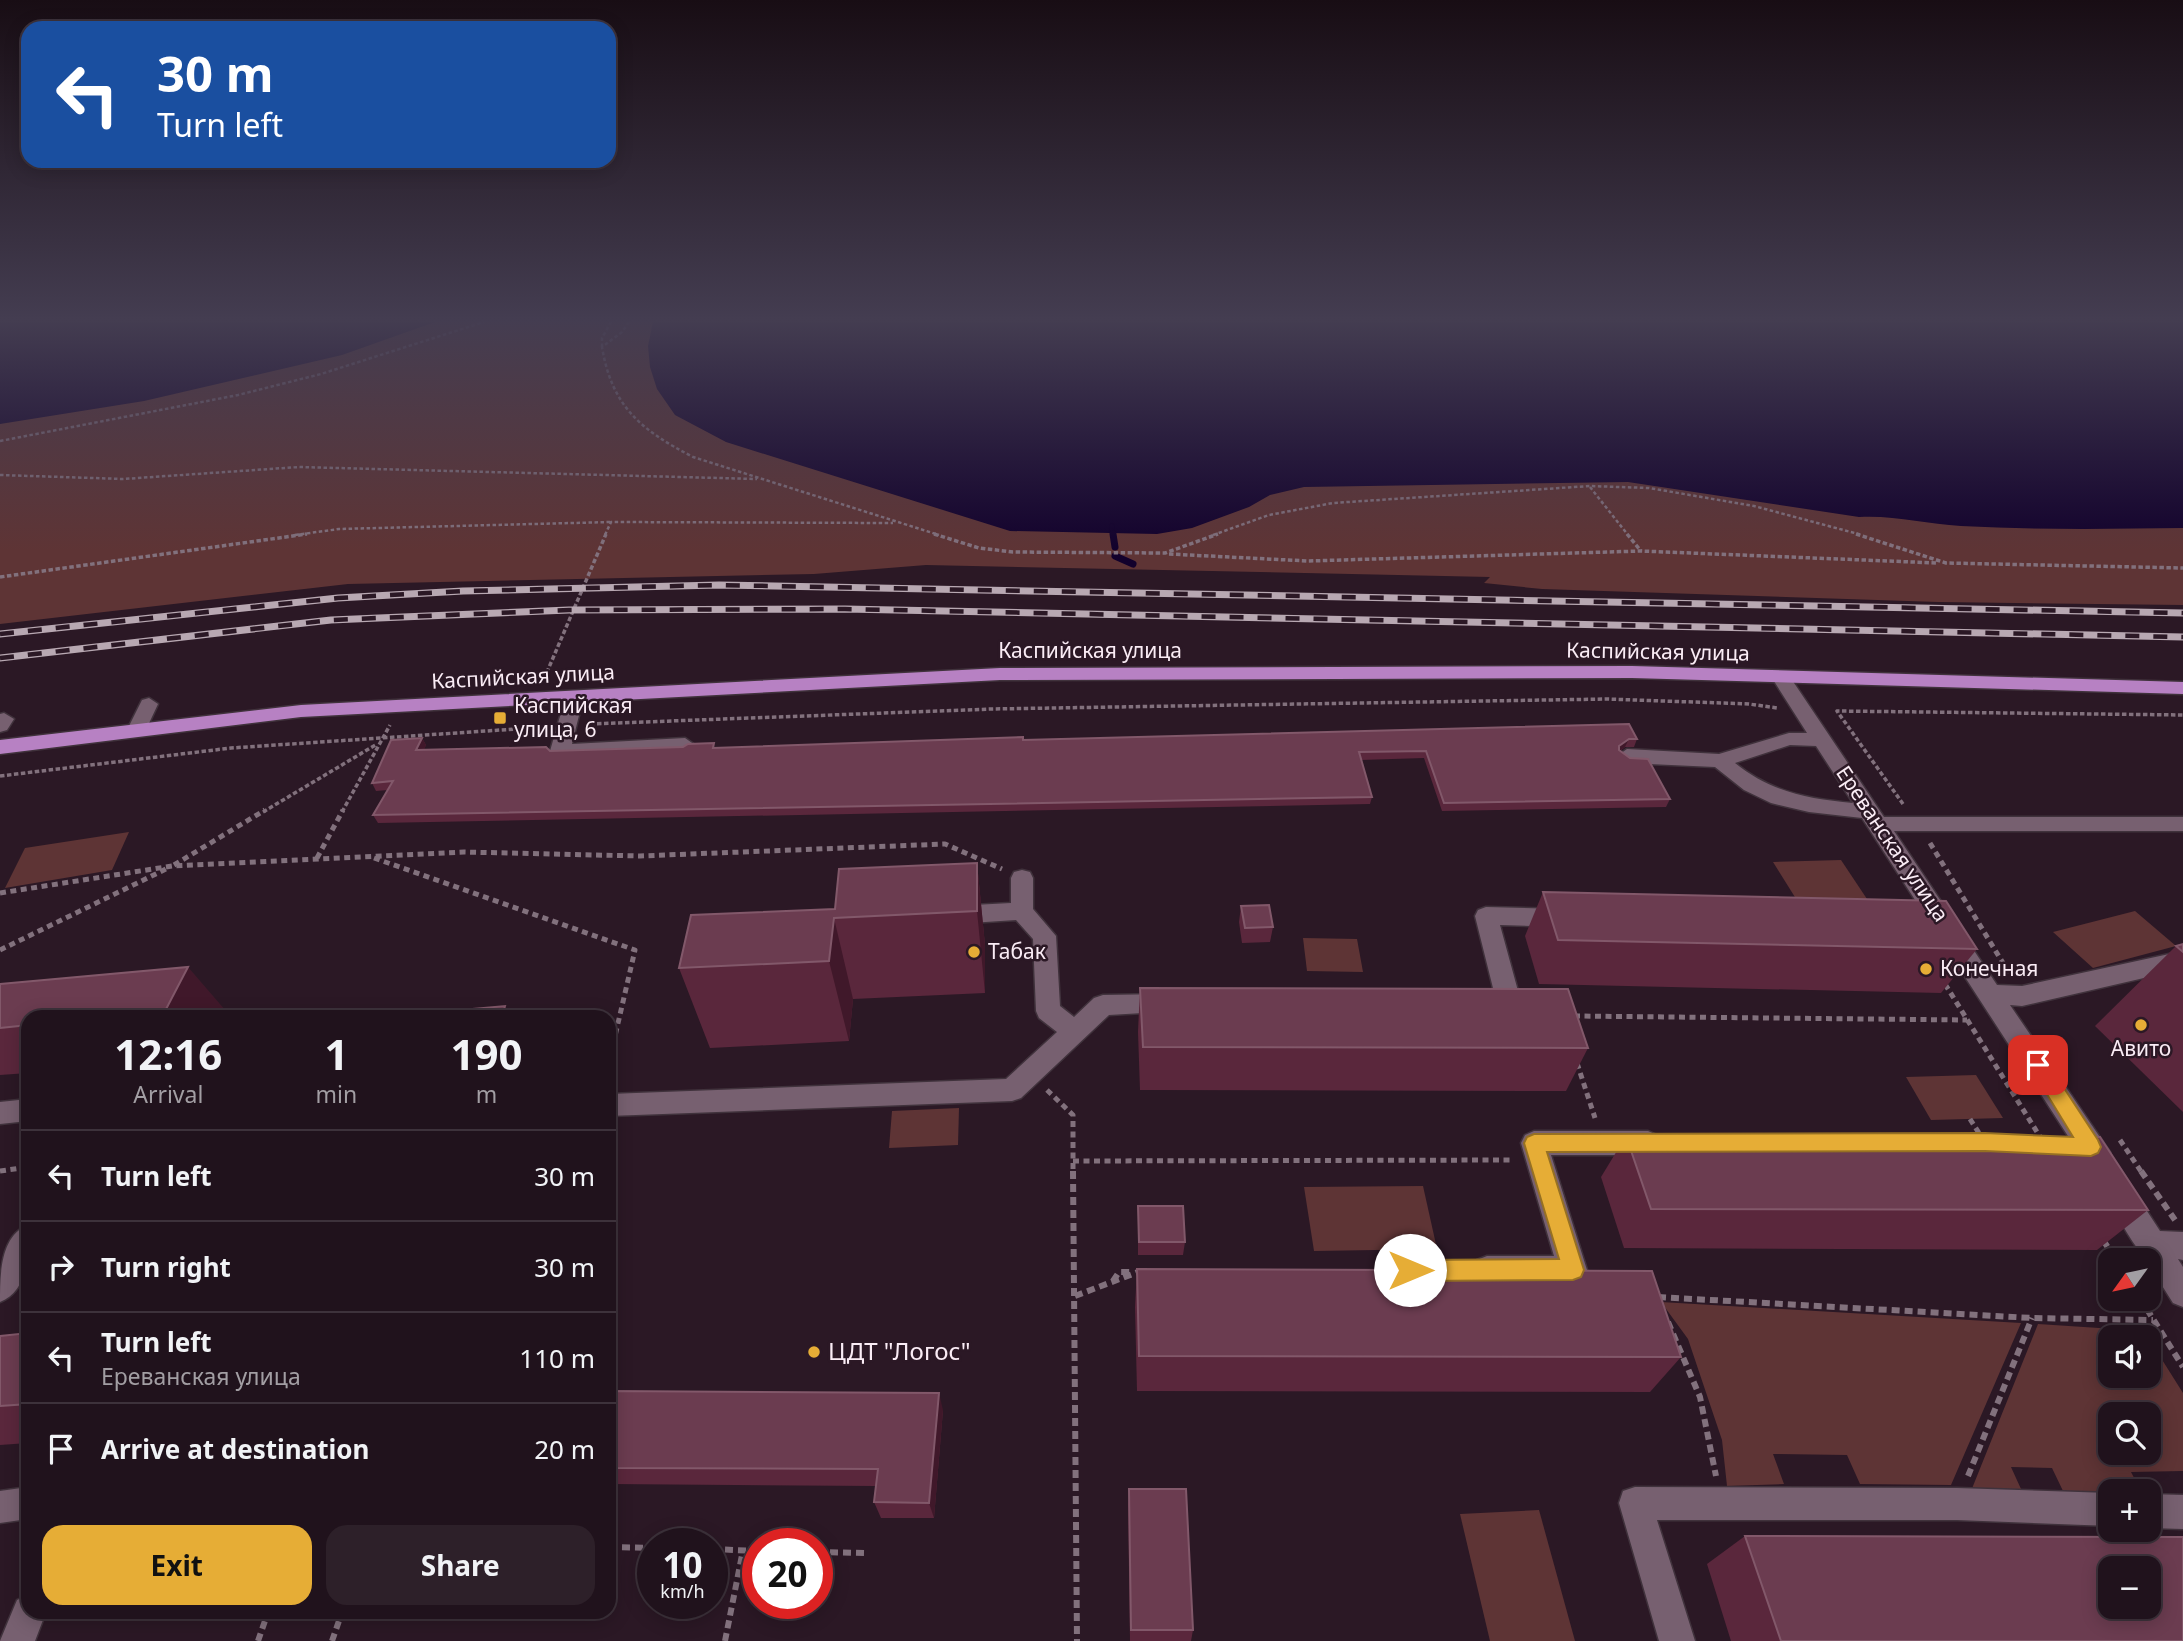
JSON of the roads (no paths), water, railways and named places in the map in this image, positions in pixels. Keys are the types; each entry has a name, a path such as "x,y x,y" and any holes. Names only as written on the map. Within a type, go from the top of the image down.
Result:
{"main road":[{"name":"Каспийская улица","path":"0,747 301,711 574,699 999,674 1491,671 2183,688"}],"street":[{"name":"Ереванская улица","path":"1782,678 1812,740 1875,818 1951,931 2183,1293"},
{"path":"574,699 560,751 685,745"},
{"path":"137,730 149,704"},
{"path":"1627,756 1720,761 1789,739 1812,740"},
{"path":"1720,761 1752,786 1776,796 1875,818 1917,824 2183,824"},
{"path":"1022,878 1022,911 1044,936 1048,1011 1073,1030"},
{"path":"931,916 1022,911"},
{"path":"1466,1002 1508,1002 1486,916 1583,919"},
{"path":"1913,930 1951,931"},
{"path":"1991,994 2022,996 2183,960"},
{"path":"616,1105 1012,1090 1073,1030 1103,1005 1187,1004"},
{"path":"0,1113 21,1111"},
{"path":"1464,1270 1573,1270 1534,1143 1671,1143"},
{"path":"2046,1146 2091,1147"},
{"path":"2151,1244 2183,1246"},
{"path":"0,1288 21,1250"},
{"path":"1676,1641 1635,1503 1957,1504 2098,1510"},
{"path":"0,1507 21,1504"},
{"path":"2161,1511 2183,1512"},
{"path":"17,1641 26,1619"}],"waterway":[{"path":"1112,526 1113,535"},
{"path":"1113,534 1115,547"},
{"path":"1115,556 1133,564"}],"railway":[{"path":"0,634 338,598 463,591 719,585 2183,613"},
{"path":"0,658 331,620 569,610 845,609 2183,637"}],"place":[{"name":"Каспийская улица, 6","path":"500,718"},
{"name":"Табак","path":"974,952"},
{"name":"Конечная","path":"1926,969"},
{"name":"Авито","path":"2141,1025"},
{"name":"ЦДТ \"Логос\"","path":"814,1352"}]}
